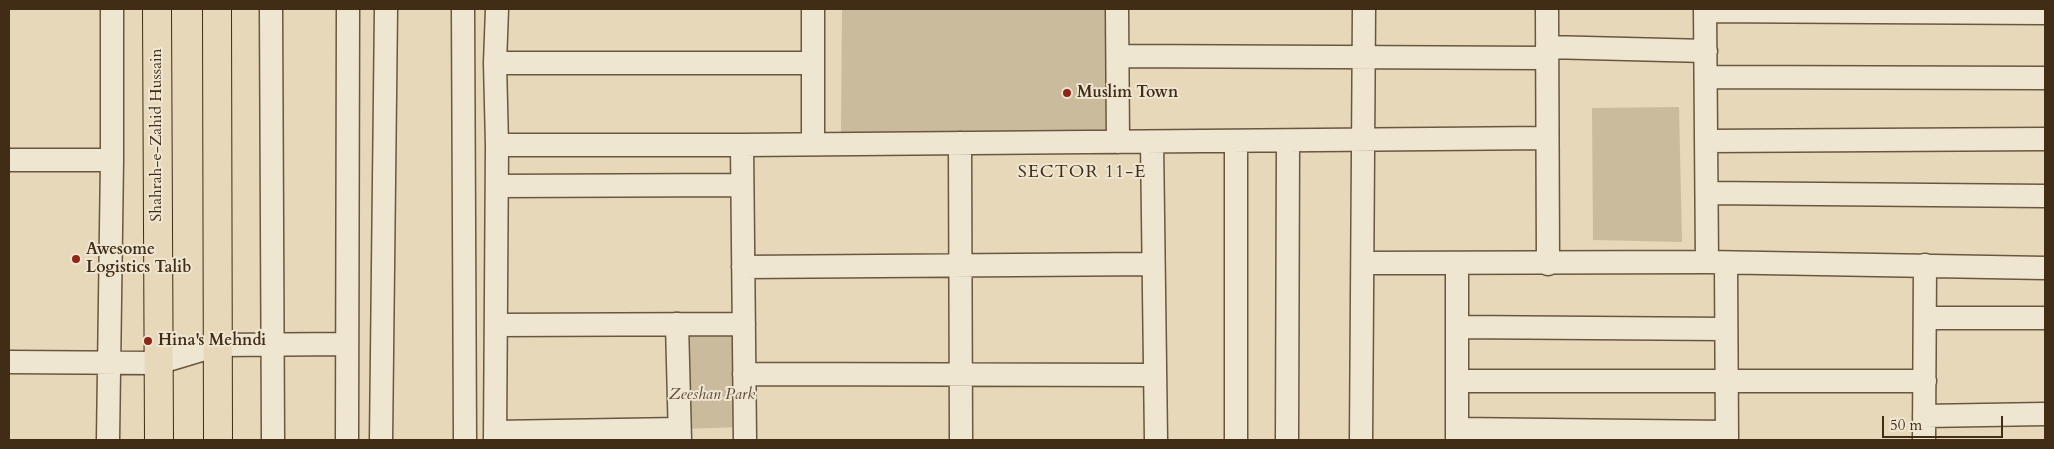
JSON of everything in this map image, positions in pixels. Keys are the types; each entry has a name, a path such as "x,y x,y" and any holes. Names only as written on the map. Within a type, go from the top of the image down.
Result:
{"main road":[{"name":"Shahrah-e-Zahid Hussain","path":"157,9 158,440"},
{"path":"217,9 218,440"}],"street":[{"path":"108,440 112,9"},
{"path":"270,9 273,440"},
{"path":"347,440 348,9"},
{"path":"381,440 386,9"},
{"path":"463,9 465,440"},
{"path":"497,9 495,63 497,145 496,436 680,435 677,324"},
{"path":"813,144 814,9"},
{"path":"1117,9 1118,142"},
{"path":"1361,440 1364,9"},
{"path":"1547,9 1548,264"},
{"path":"1457,263 1457,435 1727,436 1728,381 1726,329 1707,193 1706,10 1912,10 2045,13"},
{"path":"1118,56 1363,58 1547,52 1706,51"},
{"path":"495,63 813,64"},
{"path":"1706,76 2045,78"},
{"path":"497,145 742,145 1548,138"},
{"path":"1706,141 2045,139"},
{"path":"1236,141 1236,440"},
{"path":"1287,440 1288,141"},
{"path":"1152,142 1156,440"},
{"path":"960,143 961,440"},
{"path":"742,145 745,440"},
{"path":"9,160 112,160"},
{"path":"497,186 742,185"},
{"path":"1707,193 2045,196"},
{"path":"1363,262 1717,263 2045,268"},
{"path":"743,266 1153,264"},
{"path":"1924,440 1926,265"},
{"path":"1925,318 2045,318"},
{"path":"496,325 744,324"},
{"path":"1458,327 1726,329"},
{"path":"9,362 158,362 218,346 347,344"},
{"path":"744,374 1155,375"},
{"path":"1457,381 1924,381"},
{"path":"1924,416 2045,414"}],"green space":[{"path":"842,9 1108,9 1108,133 841,133"},
{"path":"1679,107 1682,242 1593,240 1592,108"},
{"name":"Zeeshan Park","path":"677,324 744,324 744,427 679,429"}],"place":[{"name":"Muslim Town","path":"1067,93"},
{"name":"Awesome Logistics Talib","path":"76,259"},
{"name":"Hina's Mehndi","path":"148,341"}],"district":[{"name":"SECTOR 11-E","path":"1082,173"}]}
